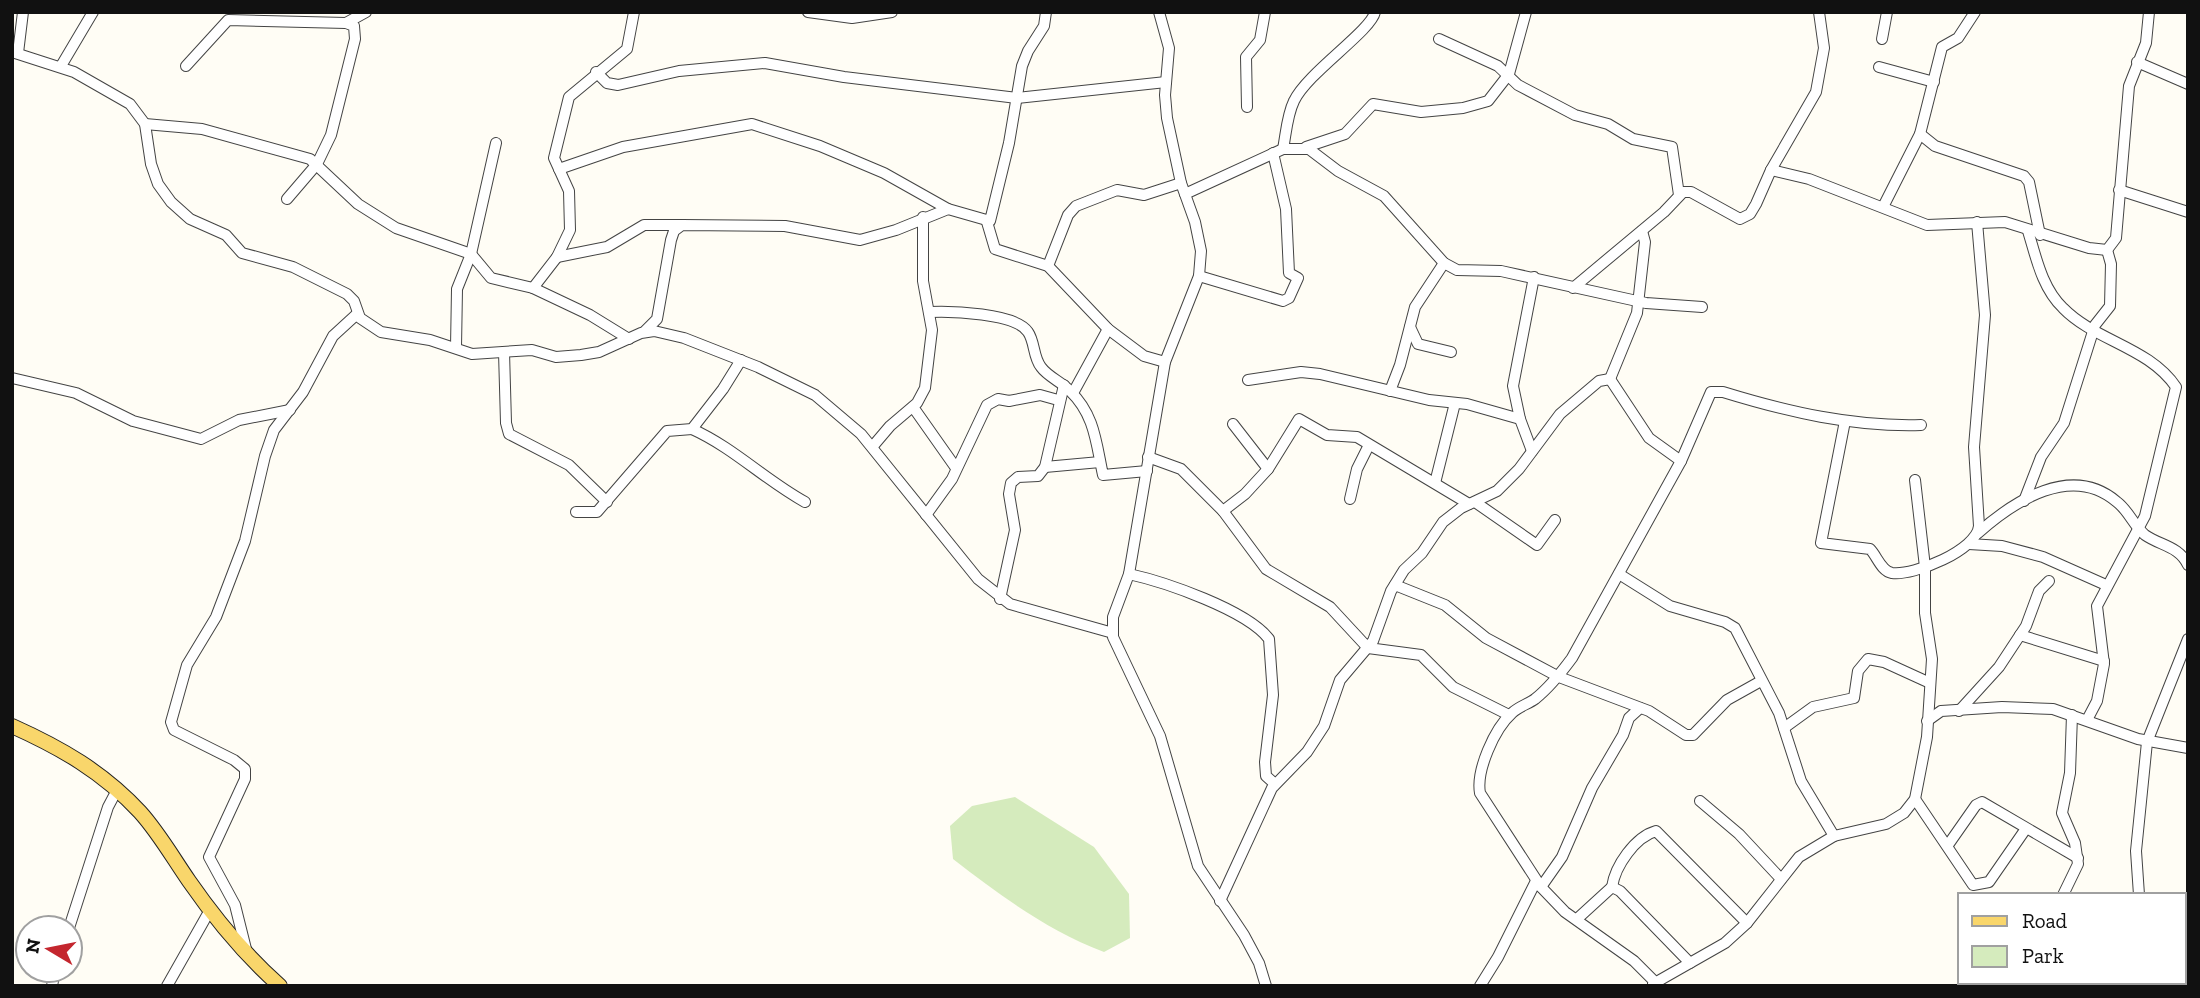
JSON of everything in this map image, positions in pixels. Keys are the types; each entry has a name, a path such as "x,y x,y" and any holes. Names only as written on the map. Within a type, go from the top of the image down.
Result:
{"main road":[{"path":"12,726 56,746 117,790 150,824 210,910 280,986"}],"street":[{"path":"23,12 15,53 61,66 130,104 145,124 152,169 162,190 176,208 200,225 227,236 242,253 293,267 347,295 366,324 387,334 456,347 476,354 532,350 556,356 599,352 641,333 657,319"},
{"path":"61,66 93,12"},
{"path":"346,23 366,12"},
{"path":"533,288 557,257 570,230 572,211 569,191 554,155 569,97 627,49 634,12"},
{"path":"808,12 852,18 892,12"},
{"path":"987,222 992,219 997,202 1022,66 1044,26 1045,12"},
{"path":"1159,12 1169,48 1167,118 1181,183 1202,251 1199,276 1165,362 1129,574 1113,617 1114,633 1117,650 1160,736 1198,866 1255,956 1266,986"},
{"path":"1247,107 1246,57 1260,40 1265,12"},
{"path":"1199,276 1283,301 1289,298 1298,278 1289,273 1286,209 1278,151 1295,98 1327,60 1369,25 1375,12"},
{"path":"1185,194 1278,151 1303,148 1338,138 1350,130 1373,104 1421,112 1478,105 1492,98 1509,75 1526,12"},
{"path":"1573,288 1679,195 1691,192 1743,218 1756,204 1771,170 1816,92 1824,48 1819,12"},
{"path":"1881,39 1887,12"},
{"path":"1883,207 1920,134 1942,47 1958,38 1975,12"},
{"path":"2106,250 2116,238 2127,99 2137,62 2146,43 2149,12"},
{"path":"186,66 226,21 250,17 346,23 354,26 355,39 335,125 317,164 287,199"},
{"path":"1439,38 1498,66 1518,86 1575,115 1608,124 1633,139 1671,147 1679,195"},
{"path":"2137,62 2188,84"},
{"path":"596,72 607,83 618,85 679,71 765,63 844,77 1017,98 1166,82"},
{"path":"1879,67 1934,82"},
{"path":"145,124 201,129 302,156 317,164 351,198 385,222 471,254 491,278 533,288 629,339"},
{"path":"559,169 623,147 752,124 820,146 884,173 948,209 987,222"},
{"path":"1920,134 1935,146 2024,176 2029,182 2040,234"},
{"path":"456,347 457,289 471,254 496,143"},
{"path":"1303,148 1316,152 1338,171 1384,196 1444,263 1457,270 1501,271 1639,302 1702,307"},
{"path":"1771,170 1798,176 1930,226 2005,222 2028,231 2106,250"},
{"path":"1048,265 1068,215 1076,206 1117,190 1144,195 1181,183"},
{"path":"2119,191 2188,212"},
{"path":"557,257 607,247 644,225 768,224 860,240 896,230 948,209"},
{"path":"873,446 890,426 914,407 927,380 932,341 923,281 923,217"},
{"path":"987,222 995,249 1048,265 1108,329 1144,356 1165,362"},
{"path":"1977,222 1985,306 1974,447 1978,533"},
{"path":"663,331 657,319 671,240 674,231 682,225"},
{"path":"1610,379 1635,319 1639,302 1645,242 1642,230"},
{"path":"2028,231 2043,278 2056,301 2093,331 2120,341 2176,387 2147,510 2106,585 2096,614 2104,662 2097,701 2087,720"},
{"path":"2024,501 2044,451 2064,423 2093,331 2110,306 2111,264 2106,250"},
{"path":"1390,391 1419,299 1444,263"},
{"path":"1532,452 1520,419 1513,378 1534,277"},
{"path":"929,312 951,311 992,317 1022,326 1030,336 1040,366 1073,393 1092,421 1105,476 1147,471"},
{"path":"247,953 235,905 209,857 245,779 245,769 234,760 174,730 171,725 187,665 216,617 246,541 265,456 274,430 303,392 333,336 357,314"},
{"path":"1410,327 1418,344 1451,352"},
{"path":"1073,393 1108,329"},
{"path":"641,333 663,331 741,360 815,396 873,446 978,579 1000,598 1025,609 1114,633"},
{"path":"504,352 506,423 509,434 569,465 607,502"},
{"path":"692,429 723,389 741,360"},
{"path":"1248,380 1306,373 1520,419"},
{"path":"12,378 60,392 76,393 132,421 201,439 239,420 290,410"},
{"path":"1220,901 1275,784 1310,748 1324,726 1340,680 1368,648 1382,624 1395,585 1404,570 1422,553 1439,526 1505,484 1552,424 1581,394 1603,379 1610,379"},
{"path":"1610,379 1649,438 1681,461"},
{"path":"1000,598 1015,536 1011,483 1017,477 1038,476 1045,467 1064,385"},
{"path":"1915,480 1925,568 1925,613 1932,659 1927,721 1915,799 1904,813 1886,824 1834,836 1799,857 1747,923 1725,943 1655,985 1634,961 1565,912 1539,884 1486,805 1478,784 1482,762 1509,715 1537,698 1559,677 1681,461 1711,392 1723,392 1779,408 1845,421 1889,427 1921,425"},
{"path":"926,515 956,468 989,404 998,399 1010,401 1040,395 1059,400"},
{"path":"1435,483 1455,403"},
{"path":"914,407 956,468"},
{"path":"1223,511 1245,495 1268,469 1283,448 1296,420 1325,434 1352,435 1472,503 1537,545 1555,520"},
{"path":"1845,421 1821,543 1870,550 1890,572 1925,568 1969,544 1978,533 2024,501 2050,488 2086,486 2116,501 2138,528 2180,553 2188,563"},
{"path":"1233,424 1268,469"},
{"path":"576,512 594,514 667,431 692,429 751,463 772,484 805,502"},
{"path":"1350,499 1357,469 1369,445"},
{"path":"1149,457 1186,472 1223,511 1266,569 1330,607 1352,634 1368,648 1421,655 1453,687 1509,715"},
{"path":"1045,467 1100,461"},
{"path":"1969,544 2002,546 2043,557 2106,585"},
{"path":"1129,574 1185,589 1245,620 1269,639 1273,695 1265,772 1275,784"},
{"path":"1619,574 1670,606 1731,625 1740,635 1784,728 1801,780 1834,836"},
{"path":"1959,710 1999,667 2020,635 2039,592 2049,581"},
{"path":"1395,585 1445,605 1486,638 1559,677 1640,708 1690,736 1727,701 1761,681"},
{"path":"2020,635 2104,662"},
{"path":"2138,893 2136,851 2147,742 2188,639"},
{"path":"1784,728 1813,707 1854,698 1858,671 1868,659 1884,662 1930,683"},
{"path":"1480,986 1539,884 1562,857 1592,789 1623,735 1629,718 1640,708"},
{"path":"1927,721 1938,712 2042,708 2072,715 2147,742 2188,748"},
{"path":"2064,893 2076,869 2078,858 2062,813 2070,773 2072,715"},
{"path":"74,914 108,807 117,790"},
{"path":"1915,799 1971,883 1987,884 1999,872 2025,830"},
{"path":"1700,800 1739,834 1781,879"},
{"path":"1948,845 1980,802 1986,803 2025,830 2078,858"},
{"path":"1577,919 1612,887 1618,865 1633,848 1656,831 1747,923"},
{"path":"1612,887 1620,891 1690,963"},
{"path":"167,986 210,910"}],"green space":[{"path":"1015,797 1094,847 1129,894 1130,938 1104,952 1083,943 1025,911 953,859 950,826 972,806"}]}
